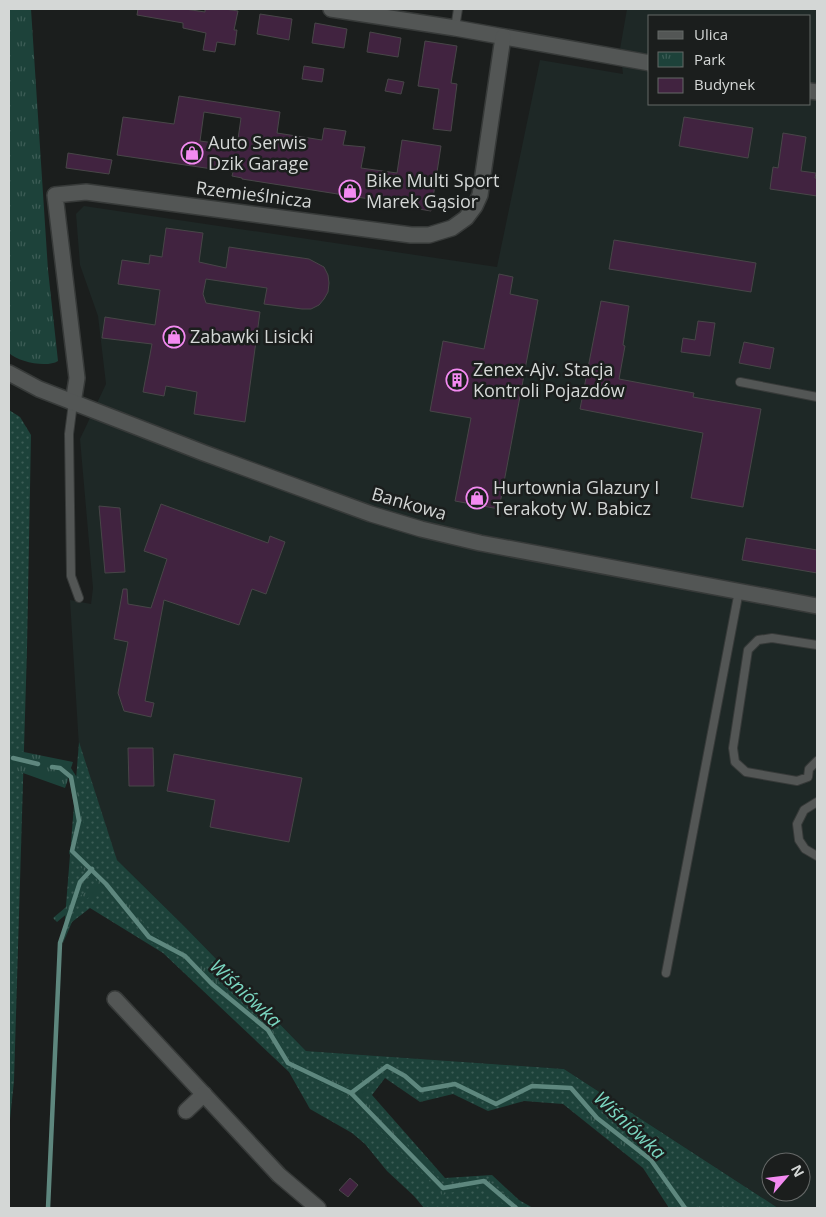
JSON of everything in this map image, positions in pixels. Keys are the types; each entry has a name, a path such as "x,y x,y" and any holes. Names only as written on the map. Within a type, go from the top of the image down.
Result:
{"street":[{"path":"331,9 455,28 648,63"},
{"name":"Rzemieślnicza","path":"73,403 77,378 55,195 86,192 411,235 429,235 452,228 466,218 480,194 503,37"},
{"name":"Bankowa","path":"9,373 39,389 73,403 204,453 353,507 421,529 480,543 817,606"},
{"path":"115,999 279,1175 318,1208"},
{"path":"186,1111 204,1094"}],"lane":[{"path":"455,28 458,9"},
{"path":"740,382 817,397"},
{"path":"73,403 69,434 71,576 79,598"},
{"path":"666,973 739,591"},
{"path":"817,645 772,638 758,640 748,650 733,748 735,762 746,772 797,781 808,776 809,769 817,761"},
{"path":"817,802 804,810 797,824 799,840 805,849 817,856"}],"shaded area":[{"path":"627,9 817,9 817,1208 778,1208 769,1202 811,1202 811,1152 761,1152 761,1197 564,1069 306,1051 117,860 79,747 70,600 91,604 93,588 80,439 106,384 98,316 80,265 76,214 84,206 497,267 540,60 623,74 620,49"}],"green space":[{"path":"9,9 31,9 48,270 58,361 47,364 19,359 9,353"},
{"path":"9,410 20,417 31,435 27,649 14,1081 9,1129"},
{"path":"79,742 117,860 306,1051 564,1069 761,1197 761,1202 769,1202 778,1208 669,1208 643,1168 563,1104 524,1101 488,1111 453,1094 420,1102 385,1078 372,1095 445,1178 492,1175 519,1200 533,1208 424,1208 387,1171 365,1144 352,1133 310,1109 289,1072 163,953 90,908 72,922 63,943"},
{"path":"9,749 73,762 71,768 81,784 79,790 84,826 76,847 104,880 111,882 124,896 151,933 198,962 211,973 243,1010 275,1032 284,1045 288,1058 296,1065 335,1080 346,1088 354,1087 376,1062 399,1070 408,1076 416,1086 454,1083 498,1102 516,1094 528,1083 542,1086 561,1082 575,1088 595,1114 633,1147 653,1157 685,1207 697,1207 715,1203 728,1208 680,1208 651,1161 630,1151 609,1136 591,1120 571,1094 558,1088 523,1090 512,1101 495,1107 455,1085 418,1092 411,1087 408,1079 390,1068 382,1067 372,1078 363,1095 377,1116 420,1156 446,1188 466,1179 486,1178 520,1208 508,1208 481,1185 442,1195 415,1165 372,1123 358,1102 286,1066 276,1043 265,1031 250,1022 235,1009 180,957 156,946 145,938 125,909 105,888 81,902 57,922 53,918 78,897 99,883 73,861 69,853 77,823 69,777 65,788 9,768"}],"building":[{"path":"138,9 185,9 205,12 205,9 225,9 238,11 234,30 237,30 235,45 217,42 215,52 203,50 206,33 183,28 183,23 137,15"},
{"path":"260,14 292,19 289,40 257,34"},
{"path":"315,23 347,29 344,48 312,43"},
{"path":"370,32 401,38 398,57 367,52"},
{"path":"425,41 457,46 451,83 457,84 451,131 433,129 439,89 418,86"},
{"path":"304,66 324,69 322,82 302,79"},
{"path":"388,79 404,82 401,94 385,91"},
{"path":"179,96 280,112 277,133 322,140 324,128 346,131 343,145 365,147 361,168 397,173 402,140 441,146 431,211 395,205 395,203 242,179 232,176 233,172 117,155 123,117 174,124","holes":["204,112 241,118 237,146 200,141"]},
{"path":"684,117 753,128 748,158 679,146"},
{"path":"783,133 806,137 801,171 816,173 817,196 770,189 773,167 778,168"},
{"path":"68,153 112,160 109,174 66,168"},
{"path":"166,228 203,233 199,262 226,268 229,247 309,259 324,267 328,275 328,292 319,305 311,309 264,304 267,288 206,279 203,294 206,303 260,312 245,422 194,414 197,392 166,386 164,396 143,392 152,344 102,338 105,317 155,325 160,290 118,284 122,260 149,264 150,255 162,257"},
{"path":"614,240 756,263 751,292 609,269"},
{"path":"499,274 513,277 510,294 538,300 499,509 455,501 471,418 430,411 443,341 484,349"},
{"path":"601,301 629,306 619,379 694,393 693,397 761,409 743,507 691,498 703,433 580,409"},
{"path":"698,321 715,323 710,356 681,352 683,338 695,340"},
{"path":"744,342 774,348 770,369 739,363"},
{"path":"161,504 268,543 270,536 285,542 266,594 252,589 239,625 164,600 145,701 154,703 151,717 124,711 118,693 128,642 114,639 123,589 127,589 128,604 151,608 167,559 144,551"},
{"path":"99,506 120,508 125,572 105,573"},
{"path":"746,538 817,550 817,573 742,560"},
{"path":"128,748 153,748 154,786 129,786"},
{"path":"174,754 302,778 289,842 210,827 215,800 167,791"},
{"path":"350,1178 358,1185 348,1197 339,1190"}],"waterway":[{"name":"Wiśniówka","path":"13,758 38,764"},
{"name":"Wiśniówka","path":"52,767 60,768 71,777 79,821 72,851 106,884 149,937 185,956 212,984 268,1030 288,1063 351,1093 387,1066 405,1076 421,1090 455,1084 496,1104 532,1086 571,1088 597,1118 651,1160 685,1208"},
{"path":"48,1208 60,943 80,882 92,869"},
{"path":"351,1093 443,1188 484,1181 516,1208"}],"place":[{"name":"Auto Serwis Dzik Garage","path":"192,153"},
{"name":"Bike Multi Sport Marek Gąsior","path":"350,191"},
{"name":"Zabawki Lisicki","path":"174,337"},
{"name":"Zenex-Ajv. Stacja Kontroli Pojazdów","path":"457,380"},
{"name":"Hurtownia Glazury I Terakoty W. Babicz","path":"477,498"}]}
